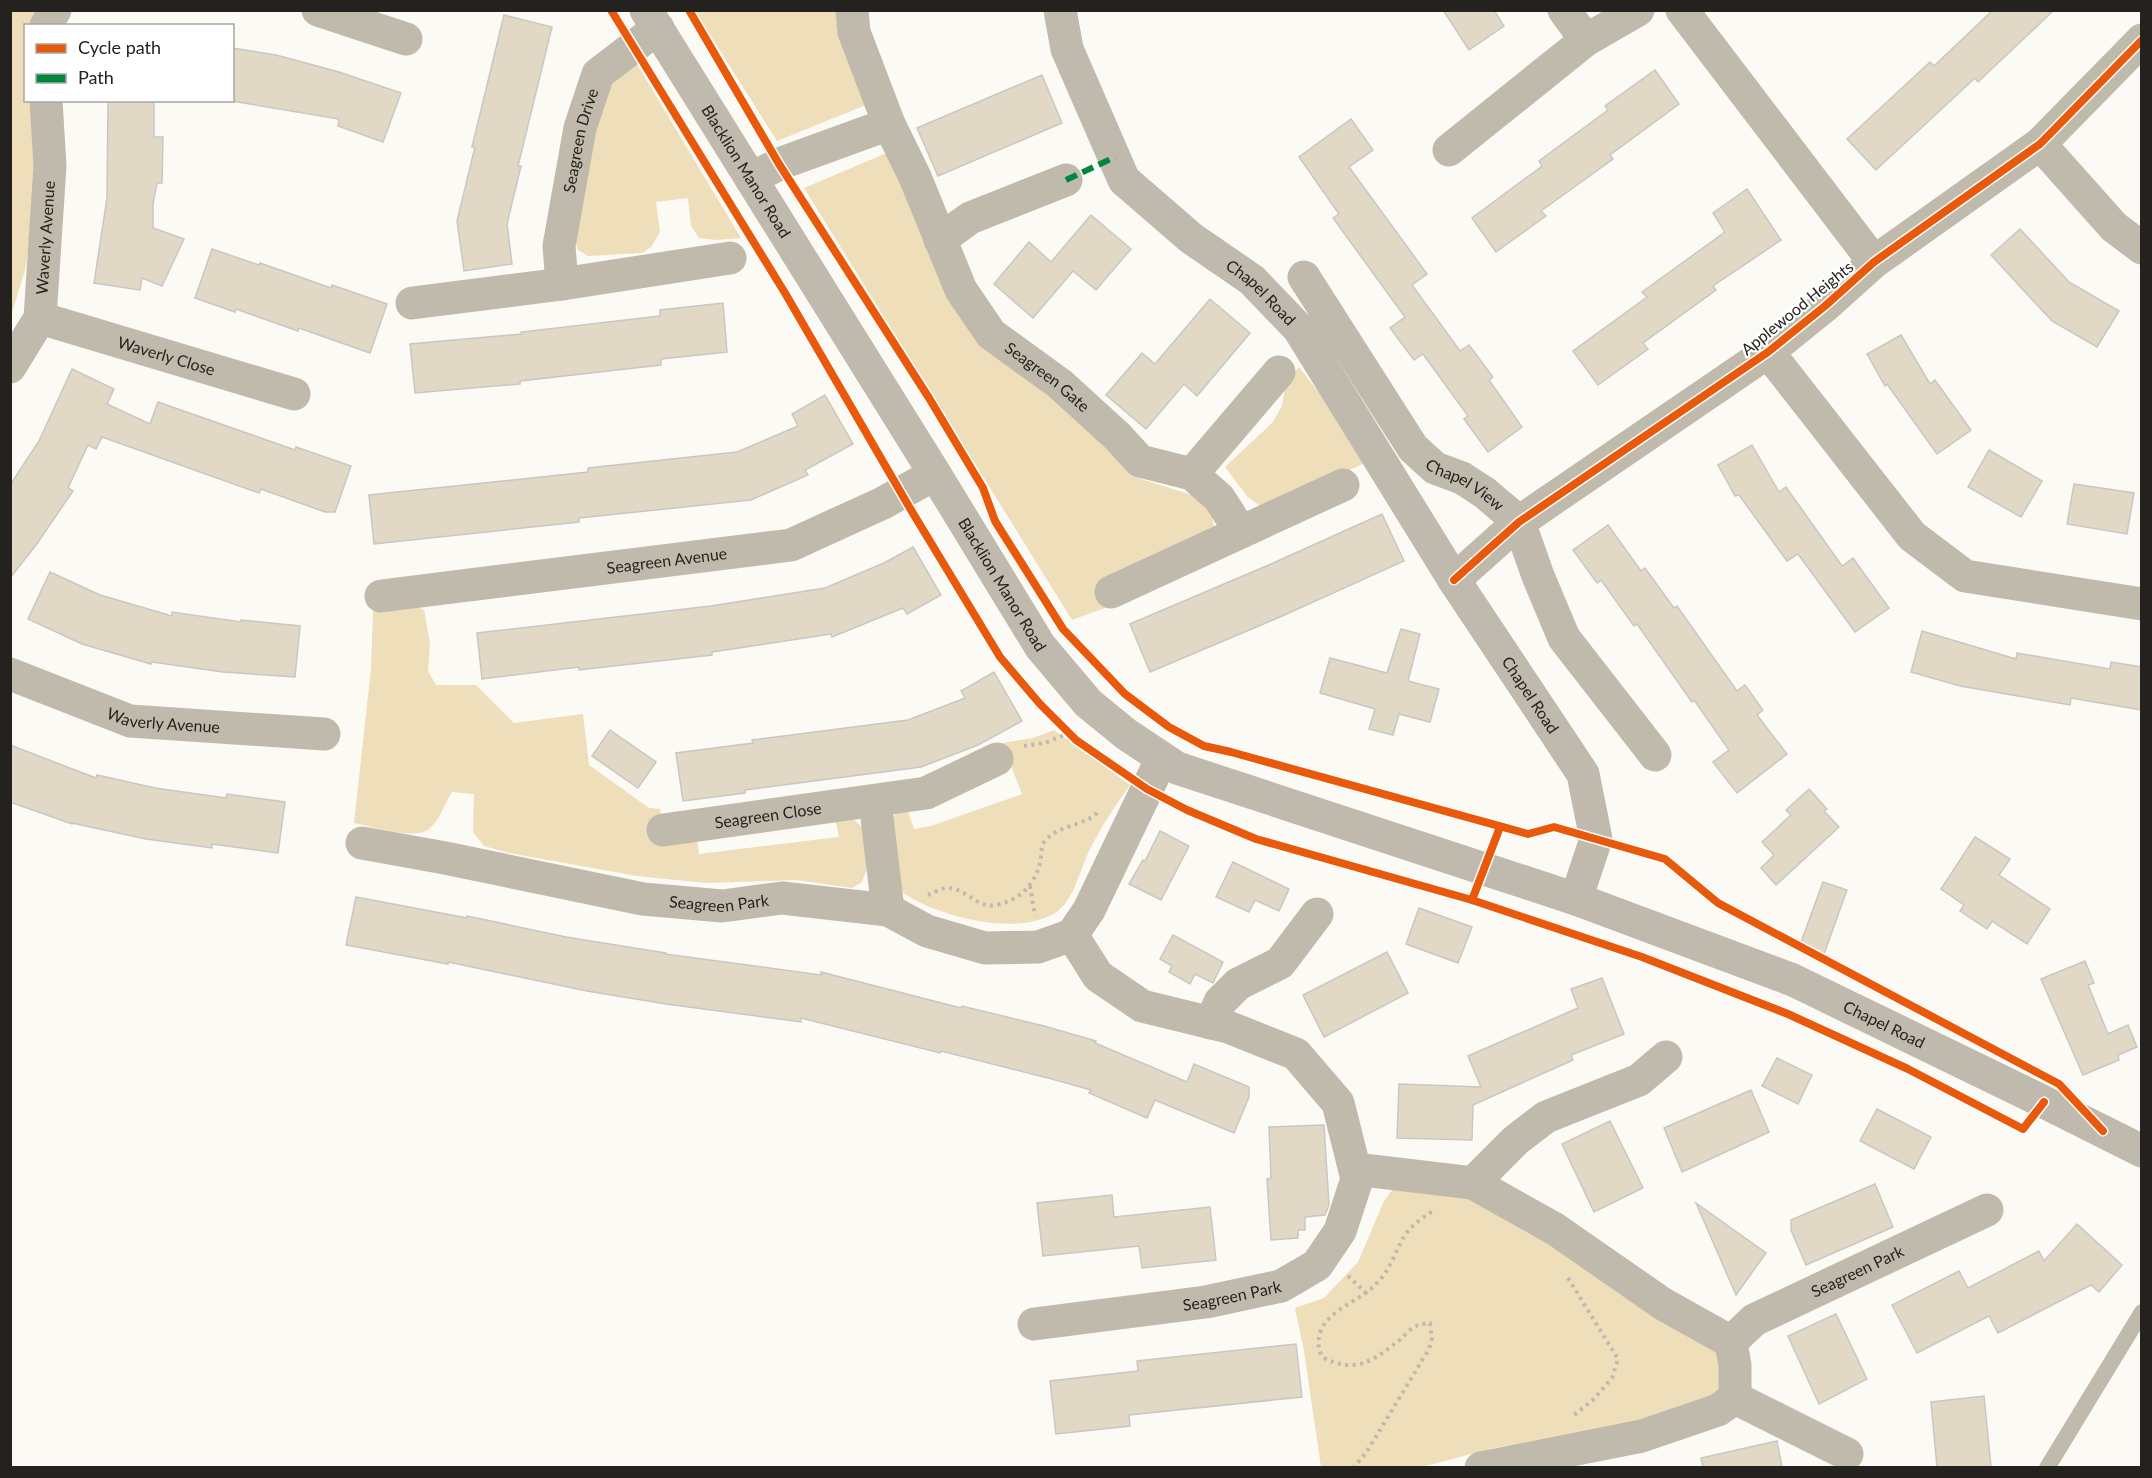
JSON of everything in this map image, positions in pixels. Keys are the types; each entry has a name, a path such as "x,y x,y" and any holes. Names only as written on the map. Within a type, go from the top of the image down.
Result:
{"street":[{"path":"318,10 406,39"},
{"name":"Seagreen Gate","path":"852,10 854,32 889,124 915,177 961,290 991,334 1060,384 1117,436 1140,462 1192,474 1219,498 1241,532"},
{"name":"Chapel Road","path":"1060,10 1067,49 1124,180 1191,238 1252,280 1299,329 1454,580 1583,774 1596,839 1576,899 1793,980 2142,1151"},
{"path":"1564,10 1586,40"},
{"path":"1449,150 1586,40 1638,10"},
{"name":"Applewood Heights","path":"1682,10 1874,262"},
{"name":"Blacklion Manor Road","path":"652,19 1040,646 1088,703 1126,734 1177,768 1576,899"},
{"name":"Seagreen Drive","path":"562,284 559,246 580,128 598,74 652,19"},
{"name":"Applewood Heights","path":"1454,580 1519,522 1768,352 1825,306 1874,262 2040,144 2142,39"},
{"name":"Waverly Avenue","path":"10,367 40,318 50,166 46,102"},
{"path":"751,178 779,164 889,124"},
{"path":"2040,144 2114,227 2142,248"},
{"path":"940,240 970,218 1066,180"},
{"path":"412,303 562,284 730,258"},
{"name":"Chapel View","path":"1304,277 1413,448 1436,468 1462,478 1485,493 1519,522 1538,576 1564,638 1655,755"},
{"name":"Waverly Close","path":"40,318 294,394"},
{"name":"Applewood Heights","path":"1768,352 1912,536 1965,576 2142,604"},
{"path":"1192,474 1279,372"},
{"name":"Seagreen Avenue","path":"381,596 791,545 883,503 935,474"},
{"path":"1111,592 1343,485"},
{"name":"Waverly Avenue","path":"10,674 130,721 324,734"},
{"path":"1072,935 1089,910 1162,758"},
{"name":"Seagreen Close","path":"663,830 926,793 997,759"},
{"path":"875,801 893,913"},
{"name":"Seagreen Park","path":"362,843 643,899 722,906 782,898 893,913 927,931 985,948 1038,947 1072,935 1098,976 1142,1006 1228,1027 1296,1054 1338,1103 1357,1179 1340,1231 1317,1265 1281,1286 1206,1302 1034,1324"},
{"path":"1211,1023 1220,1002 1238,984 1280,963 1317,914"},
{"path":"1473,1183 1516,1140 1546,1117 1639,1080 1666,1057"},
{"path":"1355,1169 1473,1183 1555,1229 1663,1304 1731,1342 1735,1365 1735,1398"},
{"name":"Seagreen Park","path":"1731,1342 1754,1320 1988,1210"},
{"path":"1481,1467 1557,1460 1642,1436 1718,1410 1735,1398"},
{"path":"1735,1398 1847,1455"}],"lane":[{"path":"2048,1467 2142,1312"}],"path":[{"path":"1062,726 1076,740"},
{"path":"997,759 1014,748 1045,743 1069,733"},
{"path":"893,913 946,888 962,892 976,903 995,906 1020,895 1030,886 1040,864 1042,844 1053,832 1097,814 1104,806"},
{"path":"1353,1467 1366,1453 1429,1349 1432,1338 1430,1323 1416,1326 1367,1363 1352,1367 1333,1363 1322,1357 1317,1344 1321,1330 1331,1316 1367,1294 1380,1280 1393,1264 1405,1235 1421,1219 1464,1192 1473,1183"},
{"path":"1555,1229 1550,1250 1601,1328 1618,1359 1612,1378 1594,1399 1554,1433 1557,1460"}],"shaded area":[{"path":"11,11 36,11 35,24 24,24 24,102 35,102 36,208 25,270 11,316"},
{"path":"695,11 839,11 871,103 777,141"},
{"path":"632,56 741,238 717,240 699,238 691,226 688,198 656,202 660,232 651,247 642,253 588,256 578,250 573,233 599,97"},
{"path":"889,152 1029,377 1097,437 1138,478 1195,496 1210,509 1215,530 1121,602 1072,620 804,188"},
{"path":"1299,367 1323,398 1363,464 1263,508 1247,496 1225,467 1273,422 1282,406 1286,382"},
{"path":"416,606 424,610 430,643 428,671 436,685 476,685 514,723 583,714 589,765 649,808 660,809 665,836 696,832 699,854 839,837 834,813 851,817 862,827 868,866 862,882 852,888 796,880 706,883 637,876 509,853 484,846 473,832 474,794 452,792 429,829 414,834 354,823 371,669 373,611"},
{"path":"1054,730 1130,785 1094,842 1064,905 1049,916 1030,922 1008,924 960,917 937,910 902,892 893,817 905,803 914,829 931,826 1022,794 1002,743 1033,738"},
{"path":"1393,1189 1463,1193 1531,1230 1725,1352 1723,1396 1632,1425 1494,1448 1422,1467 1321,1467 1304,1351 1295,1308 1324,1298 1358,1262 1384,1201"}],"building":[{"path":"1443,10 1494,10 1504,26 1469,50"},
{"path":"1993,10 2054,10 1978,82 1975,78 1876,170 1847,139 1930,62 1934,66"},
{"path":"504,15 552,27 518,166 521,166 507,224 512,264 464,271 457,221 475,147 472,147"},
{"path":"234,48 276,55 339,72 401,93 383,142 338,126 339,119 234,101"},
{"path":"1655,70 1679,104 1610,155 1613,159 1541,211 1546,216 1496,252 1472,218 1542,166 1539,161 1608,110 1605,106"},
{"path":"1042,75 1062,123 938,176 917,128"},
{"path":"108,102 154,102 154,137 163,137 162,183 157,183 153,204 153,228 184,239 162,286 142,278 140,290 94,283 107,198"},
{"path":"1351,119 1373,150 1349,167 1427,274 1412,285 1460,351 1469,345 1493,377 1489,380 1522,427 1488,452 1464,419 1468,416 1423,354 1414,360 1390,328 1405,317 1333,218 1339,214 1299,157"},
{"path":"1747,189 1781,240 1713,286 1716,290 1643,343 1648,349 1598,385 1573,351 1647,297 1642,292 1725,232 1713,213"},
{"path":"1091,215 1131,249 1096,290 1073,271 1033,318 994,284 1029,242 1051,262"},
{"path":"2020,229 2069,282 2119,311 2097,347 2052,321 1991,255"},
{"path":"212,249 387,304 370,353 299,328 298,331 236,309 235,312 195,298"},
{"path":"1210,299 1250,333 1197,396 1184,384 1146,429 1106,395 1142,353 1155,364"},
{"path":"723,303 727,352 661,359 661,365 520,381 520,384 415,393 410,344 522,334 521,332 660,316 660,310"},
{"path":"1901,335 1930,384 1935,380 1971,430 1937,454 1887,384 1885,386 1867,354"},
{"path":"72,369 114,389 107,404 150,424 158,402 295,450 296,447 351,466 335,512 325,512 261,489 259,493 102,437 96,449 88,445 68,488 73,491 10,578 10,485 39,441"},
{"path":"825,395 853,444 805,470 808,475 751,500 579,518 579,522 374,544 369,495 588,472 588,468 737,452 798,426 792,414"},
{"path":"1752,445 1779,492 1786,487 1842,566 1853,558 1889,608 1855,632 1798,554 1787,561 1739,495 1735,496 1718,465"},
{"path":"1989,450 2042,481 2021,517 1968,487"},
{"path":"2074,484 2134,493 2127,534 2067,524"},
{"path":"1382,514 1404,561 1150,672 1130,624"},
{"path":"1608,525 1641,571 1645,568 1674,608 1677,606 1737,691 1745,685 1763,710 1757,715 1787,754 1737,793 1713,762 1729,750 1637,624 1634,626 1601,580 1597,583 1573,550"},
{"path":"913,547 941,595 907,614 903,608 832,637 831,634 712,652 712,655 579,670 579,667 482,679 477,633 711,606 825,588 884,563"},
{"path":"50,572 100,595 172,616 172,612 241,622 241,620 300,626 295,677 223,672 152,662 151,664 82,644 28,619"},
{"path":"1401,629 1420,634 1408,681 1439,689 1430,722 1399,714 1393,735 1369,729 1375,709 1320,693 1330,658 1387,673"},
{"path":"1922,631 2016,659 2017,653 2110,669 2111,662 2142,667 2142,710 2071,698 2070,705 1960,686 1911,672"},
{"path":"994,672 1022,721 978,745 921,767 745,790 745,793 683,801 676,753 753,743 752,740 908,720 965,698 961,691"},
{"path":"610,730 656,762 638,788 592,756"},
{"path":"10,745 96,778 97,775 155,788 226,798 227,794 285,802 278,853 212,844 212,848 146,839 72,824 10,802"},
{"path":"1809,789 1827,809 1824,811 1839,827 1776,885 1761,868 1774,855 1762,842 1791,815 1786,810"},
{"path":"1160,831 1189,846 1161,900 1129,884 1143,860 1145,861"},
{"path":"1975,837 2010,859 1999,875 2050,909 2027,944 1992,921 1987,929 1960,911 1964,905 1941,889"},
{"path":"1233,862 1289,889 1279,911 1255,900 1249,912 1216,897"},
{"path":"1823,882 1847,890 1824,954 1800,945"},
{"path":"356,897 665,954 821,975 821,972 961,1008 962,1006 1044,1026 1096,1041 1095,1043 1187,1082 1194,1064 1249,1087 1249,1097 1234,1133 1155,1100 1147,1118 1089,1093 1091,1090 801,1018 801,1022 666,1004 346,945"},
{"path":"1419,908 1472,927 1458,963 1406,944"},
{"path":"1173,935 1223,962 1213,983 1195,974 1190,984 1169,972 1172,966 1160,959"},
{"path":"1387,952 1408,993 1324,1037 1303,995"},
{"path":"2085,961 2094,983 2088,985 2108,1034 2128,1025 2137,1047 2118,1055 2119,1060 2083,1075 2041,979"},
{"path":"1602,978 1624,1034 1571,1055 1573,1060 1473,1105 1472,1140 1397,1138 1399,1084 1481,1087 1468,1056 1578,1008 1571,989"},
{"path":"1777,1058 1812,1075 1798,1104 1762,1086"},
{"path":"1751,1090 1769,1132 1682,1172 1664,1128"},
{"path":"1877,1109 1931,1137 1914,1169 1860,1141"},
{"path":"1610,1121 1643,1188 1594,1212 1562,1144"},
{"path":"1324,1125 1329,1205 1325,1215 1305,1217 1305,1230 1298,1230 1298,1238 1271,1240 1267,1179 1271,1178 1269,1127"},
{"path":"1875,1184 1893,1227 1806,1265 1791,1230 1791,1220"},
{"path":"1112,1195 1114,1217 1210,1207 1216,1260 1142,1268 1139,1246 1043,1256 1037,1203"},
{"path":"1696,1203 1766,1253 1736,1295"},
{"path":"2077,1224 2122,1265 2099,1292 2091,1285 1998,1333 1989,1316 1917,1353 1892,1305 1959,1271 1968,1288 2039,1251 2044,1261"},
{"path":"1836,1314 1867,1379 1819,1404 1788,1336"},
{"path":"1296,1344 1302,1397 1129,1415 1130,1426 1056,1434 1050,1381 1138,1371 1137,1361"},
{"path":"1984,1396 1991,1467 1937,1467 1931,1402"},
{"path":"1777,1441 1782,1467 1703,1467 1701,1458"}],"marked path":[{"path":"1066,180 1115,157"}],"cycle path":[{"path":"611,10 785,293 911,510 1000,657 1040,704 1076,740 1147,789 1187,810 1256,839 1472,900 1642,957 1788,1014 1908,1069 2023,1129 2044,1102"},
{"path":"689,10 779,164 929,398 983,488 995,521 1063,629 1125,694 1169,727 1204,746 1528,834 1554,827 1665,859 1718,903 2059,1084 2103,1131"},
{"path":"1454,580 1519,522 1768,352 1825,306 1874,262 2040,144 2142,40"},
{"path":"1472,900 1500,827"}]}
